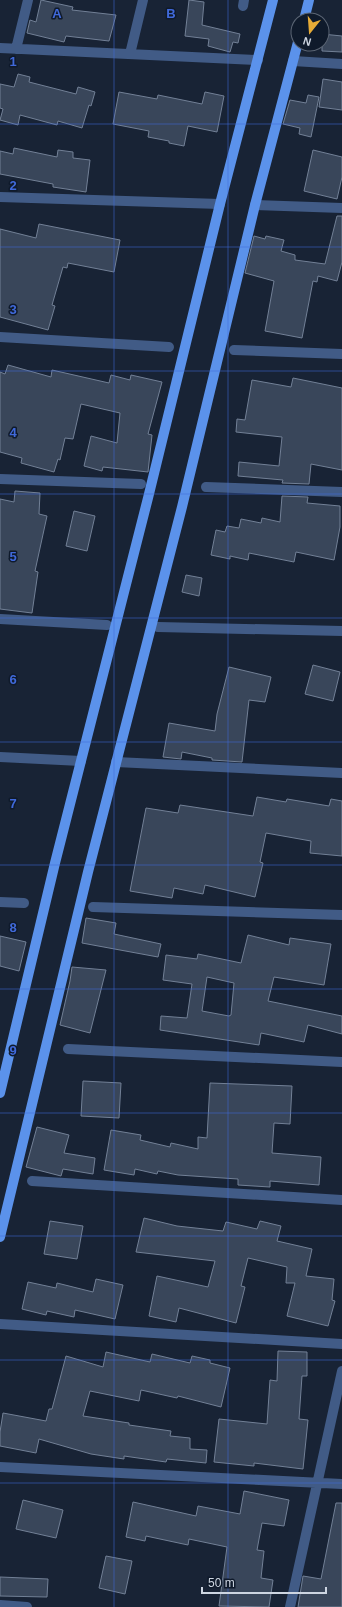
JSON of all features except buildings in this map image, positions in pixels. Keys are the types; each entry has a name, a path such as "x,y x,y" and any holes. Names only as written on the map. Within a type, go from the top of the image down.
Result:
{"main road":[{"path":"0,1093 55,863 148,498 220,204 273,0"},
{"path":"306,12 309,0"},
{"path":"0,1238 88,872 182,507 256,205 295,52"}],"street":[{"path":"16,49 28,0"},
{"path":"130,54 143,0"},
{"path":"0,48 258,60"},
{"path":"293,61 342,64"},
{"path":"0,197 220,204"},
{"path":"256,205 342,208"},
{"path":"0,337 169,347"},
{"path":"234,350 342,354"},
{"path":"0,479 141,484"},
{"path":"206,487 342,492"},
{"path":"0,619 107,625"},
{"path":"158,627 342,631"},
{"path":"0,757 81,761"},
{"path":"116,762 342,773"},
{"path":"0,902 24,904"},
{"path":"93,907 342,915"},
{"path":"68,1049 342,1062"},
{"path":"32,1182 342,1200"},
{"path":"0,1324 342,1344"},
{"path":"290,1607 342,1371"},
{"path":"0,1467 342,1484"},
{"path":"0,1605 27,1607"}]}
